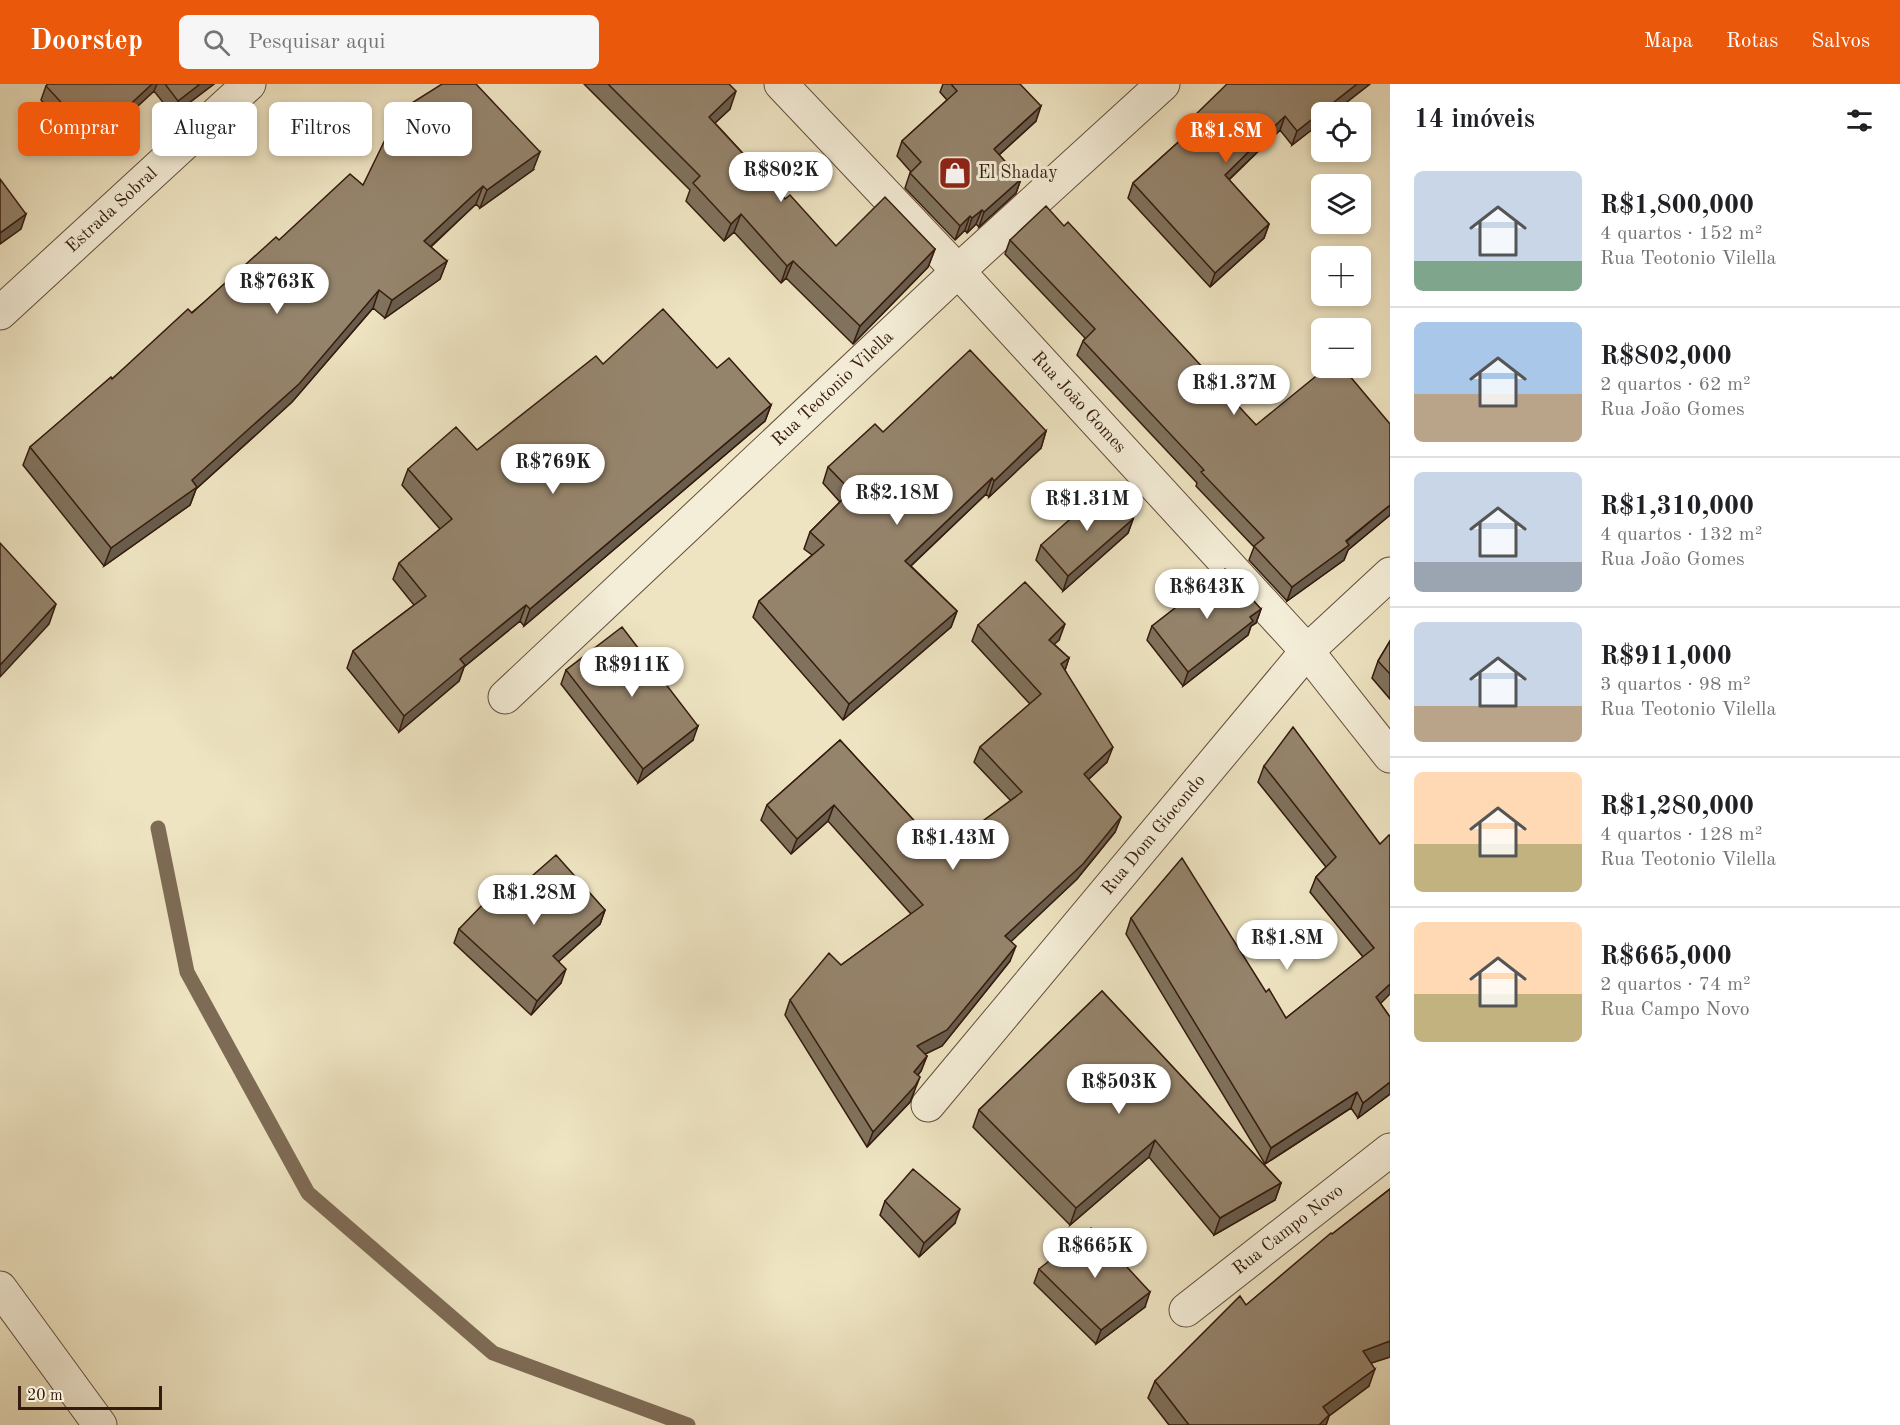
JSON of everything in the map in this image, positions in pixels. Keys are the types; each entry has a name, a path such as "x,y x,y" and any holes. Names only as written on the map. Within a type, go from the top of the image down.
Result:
{"street":[{"name":"Estrada Sobral","path":"0,313 249,84"},
{"name":"Rua João Gomes","path":"781,84 958,272 1307,651 1390,756"},
{"name":"Rua Teotonio Vilella","path":"506,697 958,272 1163,84"},
{"name":"Rua Dom Giocondo","path":"928,1105 1307,651 1390,574"},
{"name":"Rua Campo Novo","path":"1186,1310 1390,1150"},
{"path":"0,1288 100,1425"}],"building":[{"path":"48,84 152,84 133,102 61,102 46,86"},
{"path":"165,84 200,84 178,101"},
{"path":"442,84 476,84 540,152 487,190 483,186 424,241 447,261 392,300 379,290 299,384 192,480 197,487 111,548 30,447 111,377 112,379 188,309 192,313 276,237 279,240 350,174 363,185 384,142 384,156 472,156 472,102 413,102"},
{"path":"608,84 729,84 736,91 709,117 785,199 790,195 836,246 885,197 935,249 860,326 793,261 787,266 741,214 731,224 693,183 700,176"},
{"path":"951,84 1020,84 1041,106 994,149 1021,179 984,212 982,210 972,218 970,216 960,226 910,173 921,162 902,141 957,91"},
{"path":"1227,84 1357,84 1334,102 1311,102 1311,120 1297,131 1285,116 1225,175 1269,224 1215,273 1133,183 1195,127 1189,121"},
{"path":"0,179 26,214 0,233"},
{"path":"1046,206 1064,226 1068,222 1256,425 1314,378 1351,378 1390,424 1390,505 1346,541 1349,545 1292,587 1254,546 1264,538 1201,472 1204,470 1083,341 1095,329 1010,240"},
{"path":"663,309 717,368 729,358 771,405 530,609 526,605 460,659 465,665 404,716 353,651 426,596 399,563 452,519 408,469 456,427 477,450 596,356 603,364"},
{"path":"970,350 1046,431 994,481 992,478 905,561 957,611 849,704 759,601 824,545 810,532 851,491 828,467 875,424 883,432"},
{"path":"1105,488 1133,519 1068,576 1041,545"},
{"path":"0,543 56,604 0,665"},
{"path":"1225,569 1261,609 1250,617 1253,621 1188,672 1152,626"},
{"path":"1025,582 1065,624 1049,640 1069,658 1061,664 1113,747 1084,774 1121,817 1083,864 1005,936 1016,946 947,1030 917,1046 927,1056 914,1072 920,1077 915,1086 873,1132 790,1000 829,953 841,965 923,905 834,805 797,839 767,805 840,740 942,851 1022,792 980,747 1041,694 978,625"},
{"path":"622,627 698,726 643,769 566,670"},
{"path":"1390,641 1390,674 1378,661"},
{"path":"1293,727 1380,844 1389,835 1390,837 1390,984 1376,997 1390,1017 1390,1082 1363,1103 1357,1092 1271,1148 1131,918 1182,858 1266,992 1269,989 1286,1018 1374,948 1316,877 1336,857 1264,766"},
{"path":"556,855 605,910 553,956 566,969 537,1001 459,929 490,897 499,905"},
{"path":"1102,991 1281,1183 1220,1218 1155,1140 1076,1208 979,1110"},
{"path":"913,1169 960,1209 924,1243 885,1201"},
{"path":"1390,1189 1390,1341 1363,1351 1375,1369 1323,1407 1329,1415 1319,1425 1189,1425 1155,1381 1240,1296 1246,1305 1331,1233"},
{"path":"1091,1228 1150,1292 1101,1330 1039,1269"}],"waterway":[{"path":"158,828 187,972 308,1193 493,1353 688,1425"}],"place":[{"name":"El Shaday","path":"955,173"}]}
